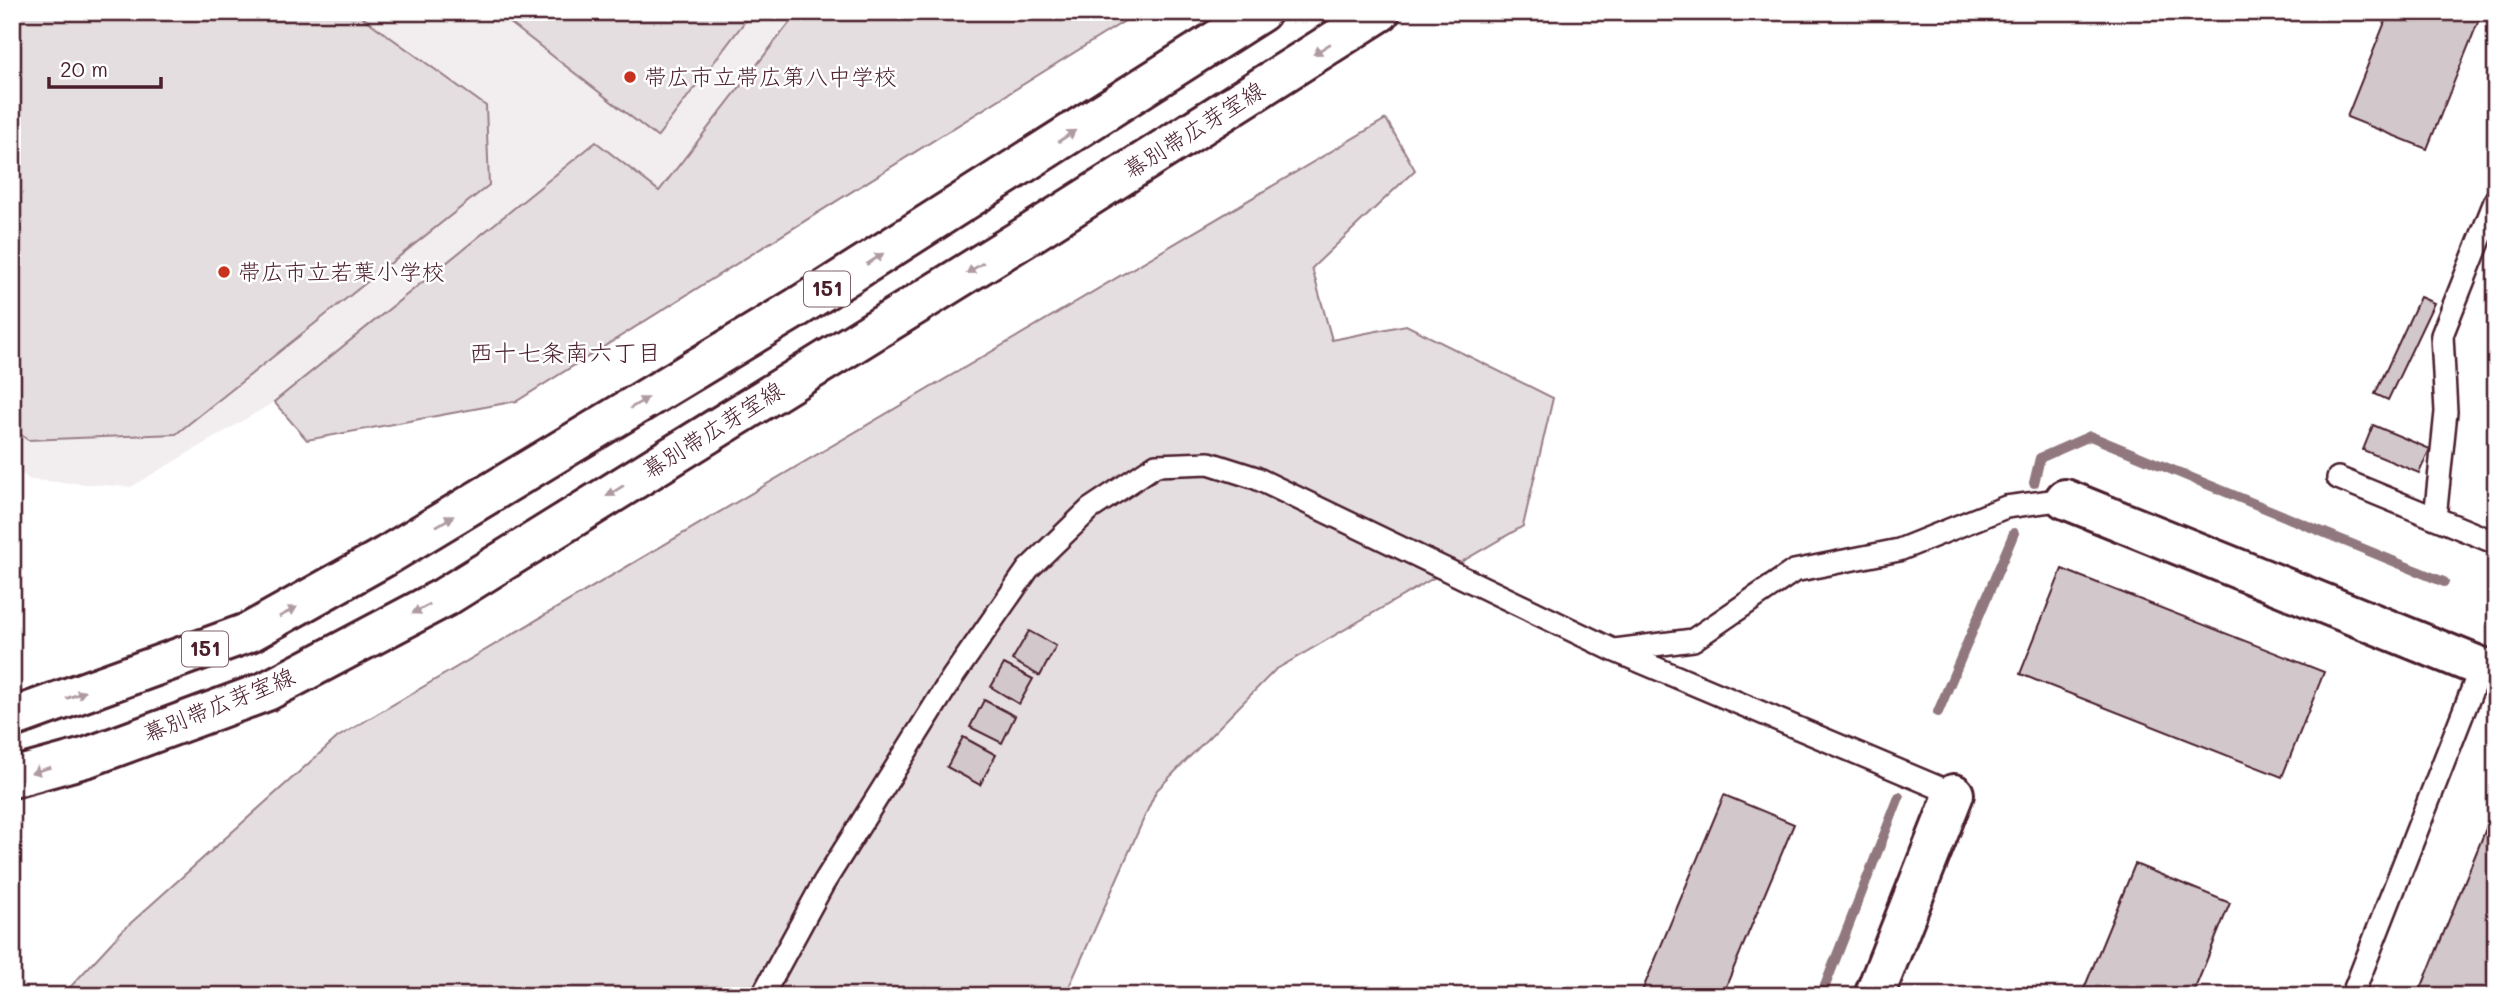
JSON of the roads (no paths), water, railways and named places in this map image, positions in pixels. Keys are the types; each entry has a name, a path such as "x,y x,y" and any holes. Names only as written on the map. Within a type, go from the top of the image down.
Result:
{"main road":[{"name":"151","path":"12,718 250,632 386,556 798,307 1261,12"},
{"name":"幕別帯広芽室線","path":"12,778 88,757 267,691 445,597 1033,232 1380,12"},
{"path":"2065,499 2488,668"},
{"path":"1874,996 1954,793"}],"lane":[{"path":"2435,517 2446,412 2442,335 2496,199"},
{"path":"762,996 823,884 953,678 1028,569 1090,509 1156,465 1209,463 1256,478 1613,650 1954,793"},
{"path":"2338,478 2496,543"},
{"path":"1613,650 1693,640 1794,571 1899,550 2006,507 2065,499"},
{"path":"2353,996 2488,668"}],"waterway":[{"path":"2034,483 2040,458 2090,436 2444,582"},
{"path":"1938,712 2014,533"},
{"path":"1821,996 1899,797"}],"place":[{"name":"帯広市立帯広第八中学校","path":"630,77"},
{"name":"帯広市立若葉小学校","path":"224,272"}],"district":[{"name":"西十七条南六丁目","path":"565,353"}]}
